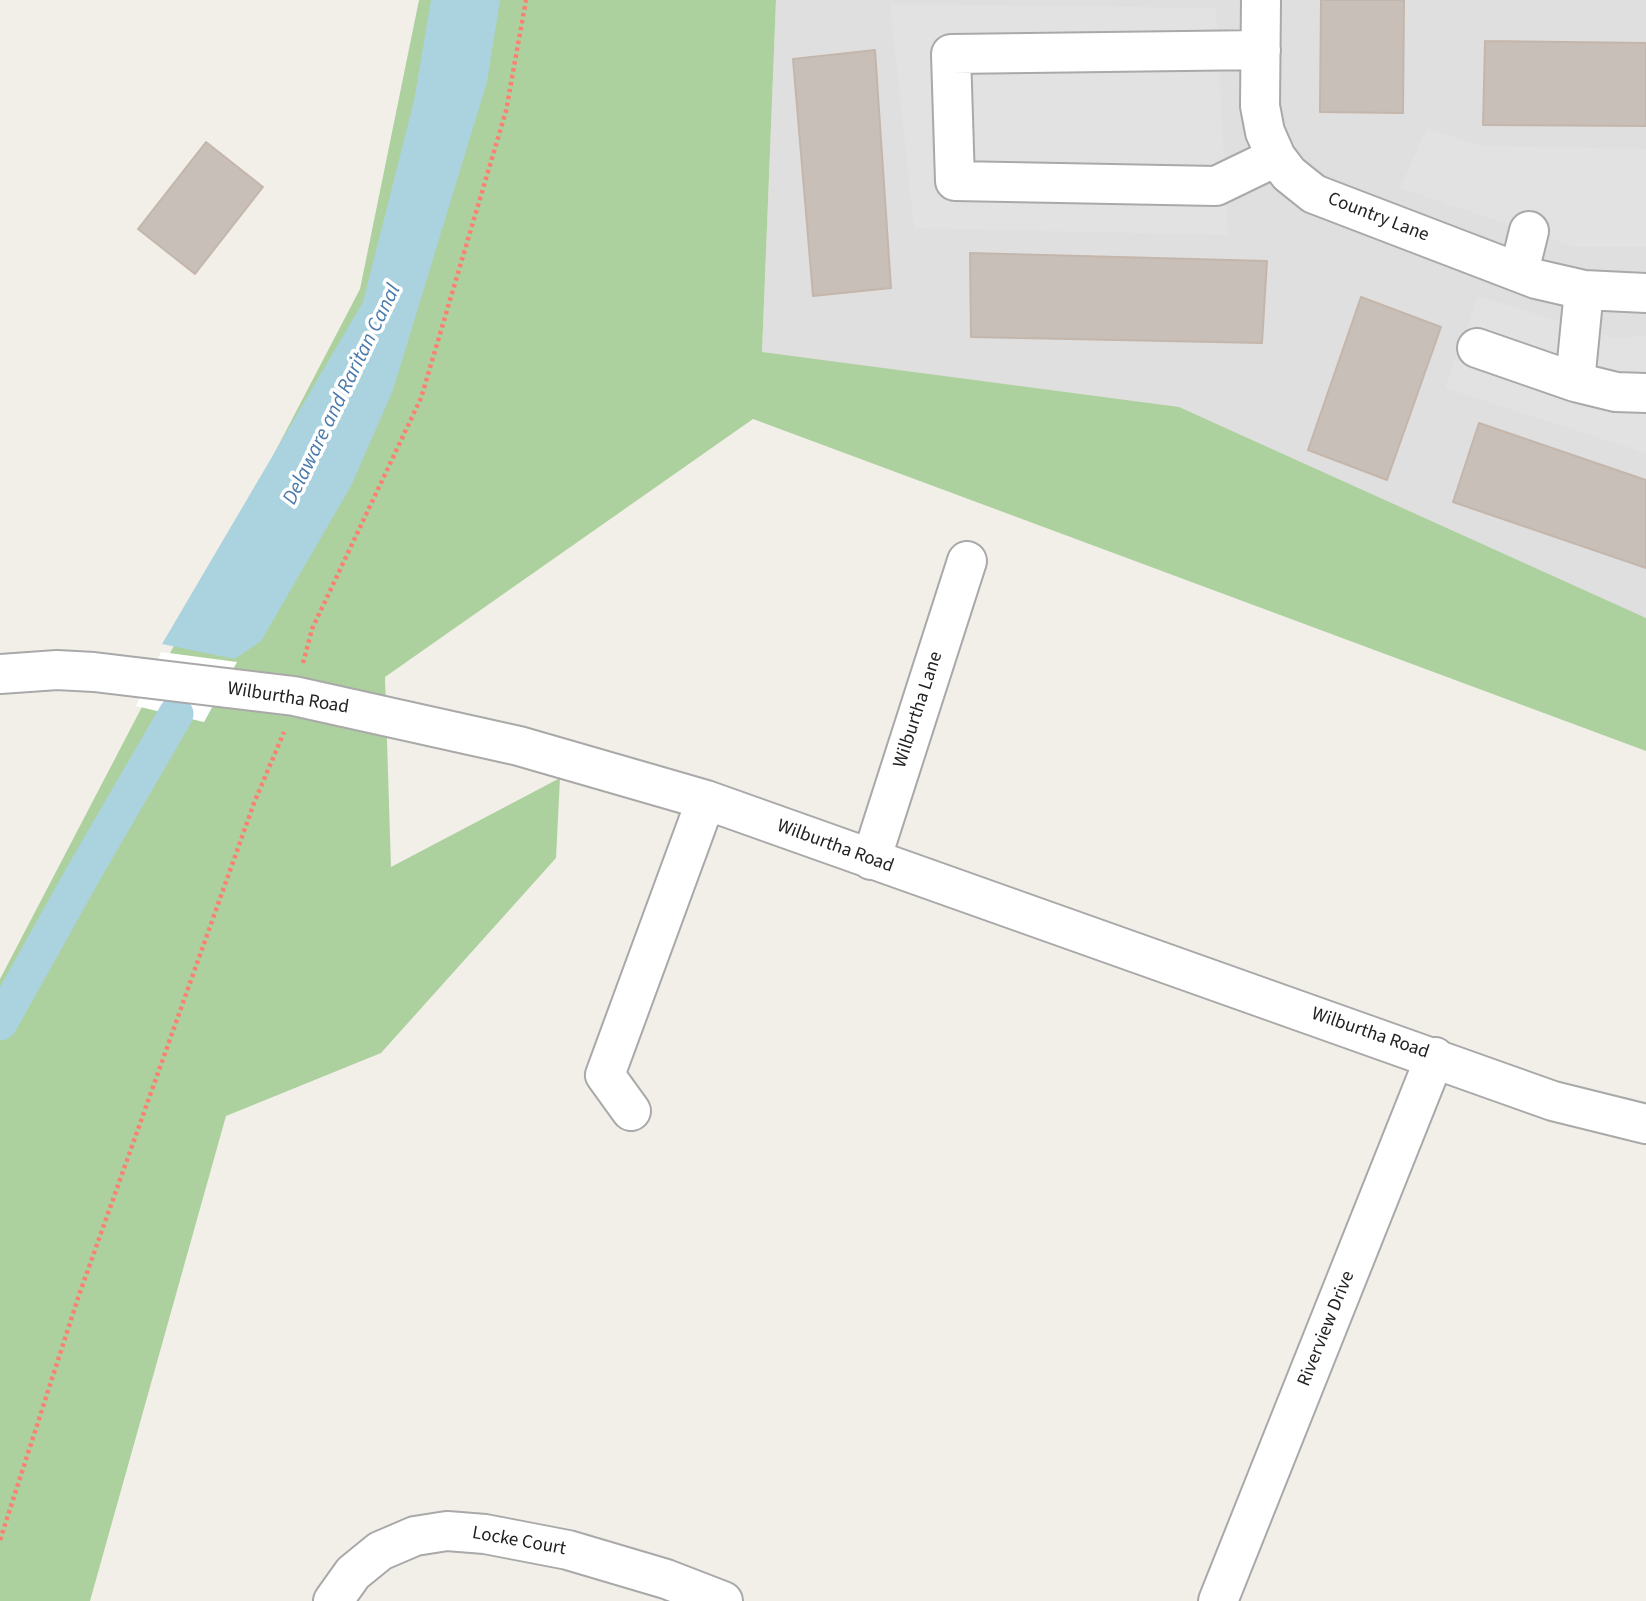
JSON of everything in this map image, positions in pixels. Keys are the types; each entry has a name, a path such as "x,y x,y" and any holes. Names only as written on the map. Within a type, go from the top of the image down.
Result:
{"street":[{"name":"Country Lane","path":"1261,0 1260,106 1265,132 1276,157 1289,174 1314,194 1536,279 1584,290 1646,293"},
{"path":"1261,51 951,54 955,181 1216,186 1276,157"},
{"path":"1519,272 1529,231"},
{"path":"1575,382 1584,290"},
{"path":"1478,348 1575,382 1616,392 1646,393"},
{"name":"Wilburtha Lane","path":"871,860 967,561"},
{"name":"Wilburtha Road","path":"0,674 57,670 150,677 294,696 519,746 706,800 1553,1101 1646,1124"},
{"path":"631,1111 605,1075 706,800"},
{"name":"Riverview Drive","path":"1218,1601 1435,1057"},
{"name":"Locke Court","path":"333,1601 353,1573 380,1551 415,1536 447,1531 485,1534 568,1550 666,1578 723,1601"}],"path":[{"path":"302,665 312,629 421,398 506,110 526,0"},
{"path":"0,1540 79,1295 249,816 284,732"}],"shaded area":[{"path":"776,0 1646,0 1646,627 762,352"},
{"path":"890,4 1216,8 1228,235 914,228"},
{"path":"1427,128 1482,146 1646,149 1646,247 1576,247 1400,188"},
{"path":"1478,296 1617,339 1646,335 1646,453 1445,388"}],"green space":[{"path":"419,0 776,0 762,352 1179,407 1646,618 1646,751 753,419 385,677 391,867 560,778 556,858 381,1053 226,1116 90,1601 0,1601 0,979 360,289"}],"water":[{"path":"431,0 500,0 487,82 393,390 351,486 261,641 235,659 162,644 363,302 414,101"}],"pier":[{"path":"161,652 237,662 204,722 136,706"}],"building":[{"path":"1321,0 1404,0 1403,113 1320,112"},
{"path":"1485,41 1646,43 1646,126 1483,125"},
{"path":"875,50 891,288 813,296 793,59"},
{"path":"206,142 263,187 195,274 138,229"},
{"path":"970,253 1267,261 1262,343 971,337"},
{"path":"1361,297 1441,327 1387,480 1308,450"},
{"path":"1479,423 1646,480 1646,568 1453,502"}],"waterway":[{"name":"Delaware and Raritan Canal","path":"0,1023 176,714"}]}
